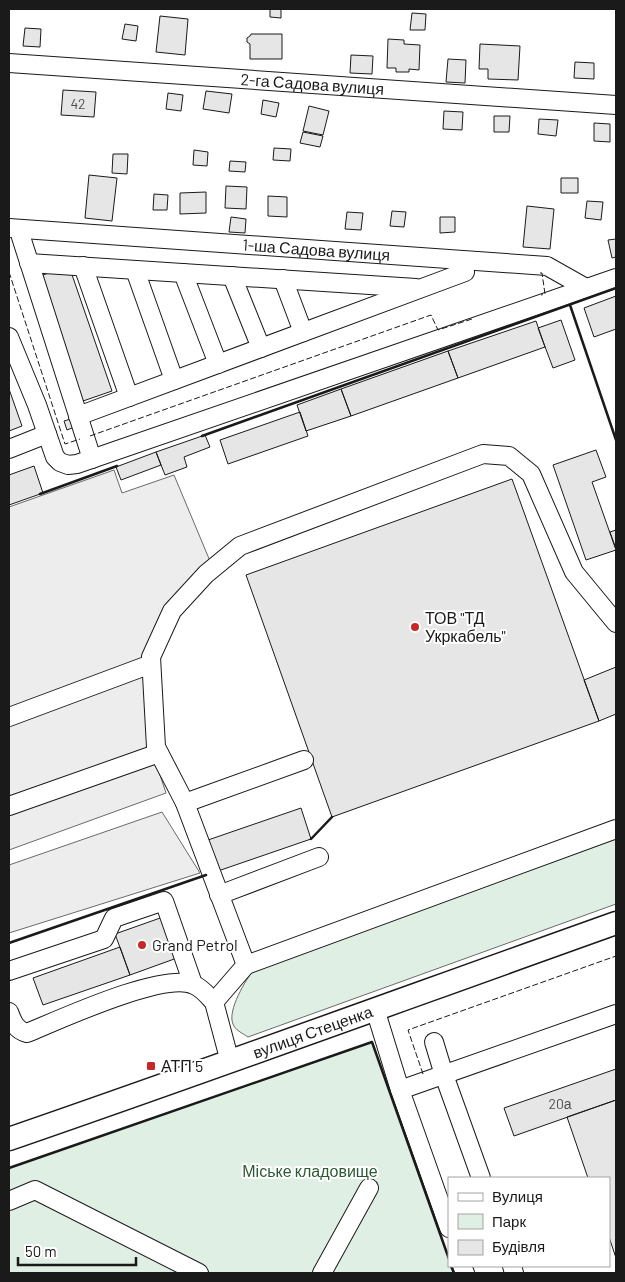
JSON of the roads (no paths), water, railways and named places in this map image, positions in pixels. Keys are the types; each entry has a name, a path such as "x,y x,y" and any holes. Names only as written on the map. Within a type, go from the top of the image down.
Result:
{"main road":[{"name":"вулиця Стеценка","path":"9,1139 230,1062 616,923"}],"street":[{"name":"2-га Садова вулиця","path":"9,63 616,105"},
{"path":"15,229 21,237 78,416 85,462"},
{"name":"1-ша Садова вулиця","path":"15,229 546,266 586,288"},
{"path":"29,263 422,288"},
{"path":"83,266 129,397"},
{"path":"135,270 174,380"},
{"path":"78,416 465,272"},
{"path":"183,273 218,364"},
{"path":"232,276 261,348"},
{"path":"9,337 53,452 57,460 68,465 85,462 616,278"},
{"path":"283,279 303,332"},
{"path":"9,449 47,434"},
{"path":"246,965 186,803 156,747 151,657 172,610 206,574 240,546 483,454 509,456 532,474 574,572 616,623"},
{"path":"9,717 151,664"},
{"path":"9,806 159,753"},
{"path":"186,803 304,760"},
{"path":"214,1002 246,965 616,829"},
{"path":"219,895 319,857"},
{"path":"9,972 104,939 114,918 164,901 193,984 214,1002 230,1062"},
{"path":"9,1012 14,1025 19,1031 27,1033 140,988 174,983 193,984"},
{"path":"375,1009 400,1090 448,1225"},
{"path":"400,1090 616,1014"},
{"path":"434,1042 481,1177"},
{"path":"322,1273 369,1188"},
{"path":"9,1201 35,1190 199,1273"}],"place":[{"name":"ТОВ \"ТД Укркабель\"","path":"415,627"},
{"name":"Grand Petrol","path":"142,945"},
{"name":"АТП 5","path":"151,1066"}],"park label":[{"name":"Міське кладовище","path":"310,1171"}]}
